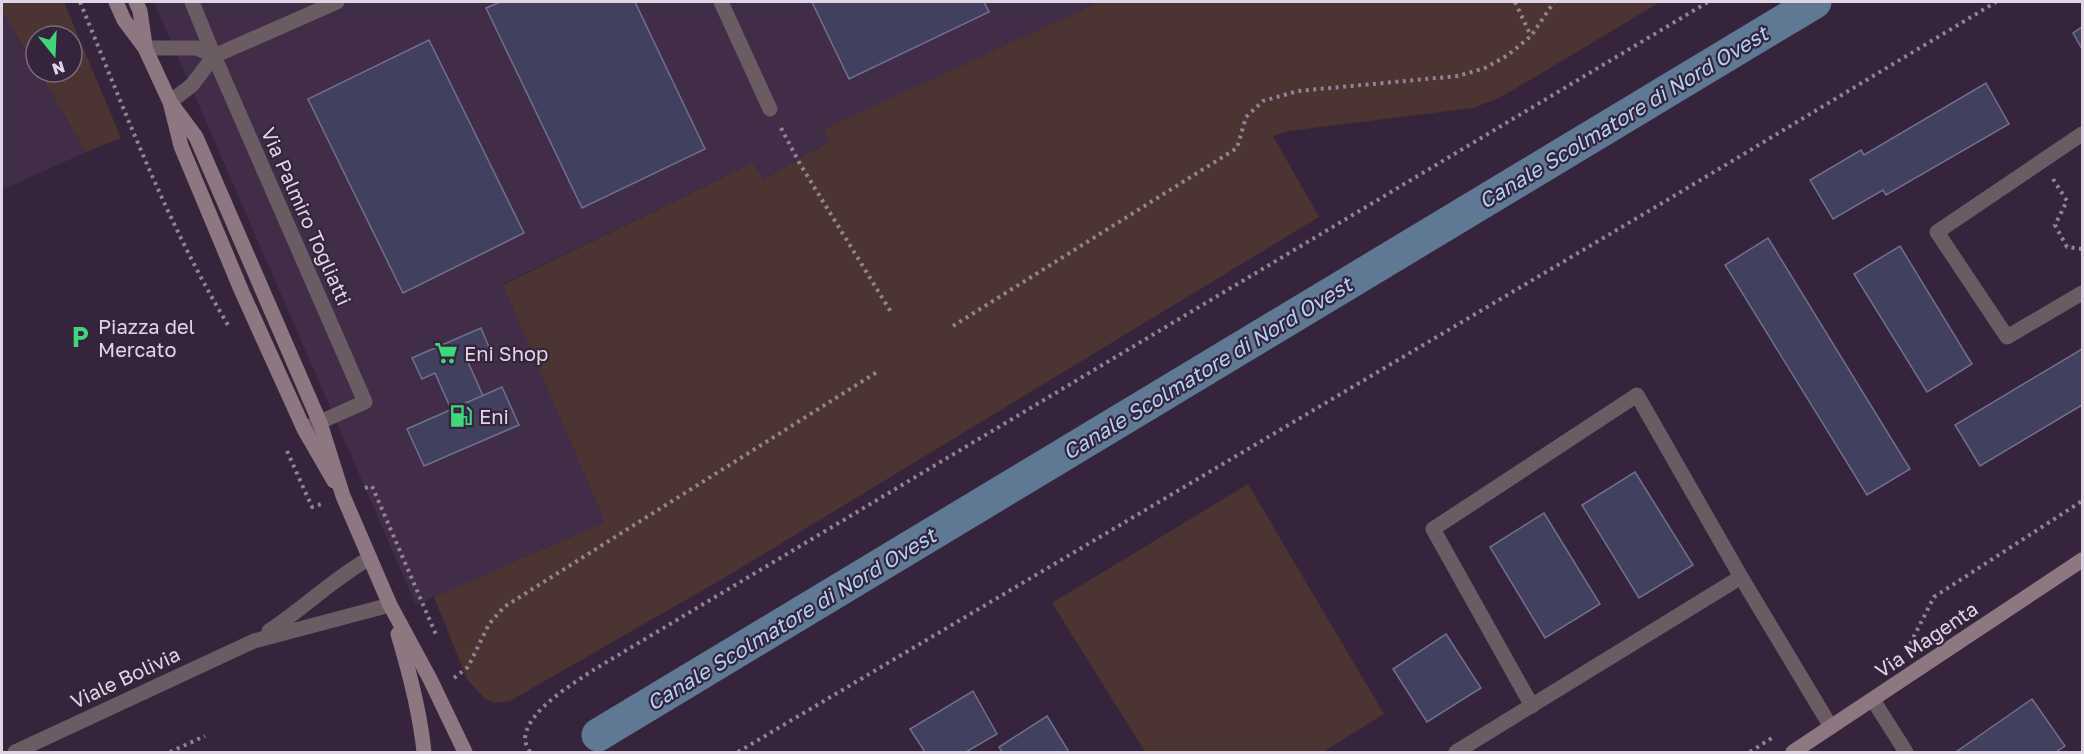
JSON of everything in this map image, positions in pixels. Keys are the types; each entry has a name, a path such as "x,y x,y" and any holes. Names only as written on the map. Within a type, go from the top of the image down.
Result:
{"street":[{"path":"116,2 124,20 145,48 170,102 181,146 242,292 304,429 343,496"},
{"path":"136,2 140,11 145,48"},
{"name":"Via Palmiro Togliatti","path":"192,2 366,402 304,429"},
{"path":"170,102 192,85 214,56 337,2"},
{"path":"721,2 770,109"},
{"path":"145,48 197,48 214,56"},
{"path":"170,102 196,137 320,423 343,496 390,605 430,679 465,753"},
{"path":"2082,134 1937,232 2007,337 2082,293"},
{"path":"1532,706 1432,529 1637,395 1741,577 1831,727"},
{"name":"Viale Bolivia","path":"15,753 254,641 325,591 346,571 370,558"},
{"name":"Via Magenta","path":"1793,753 2082,560"},
{"path":"1456,753 1741,577"},
{"path":"390,605 413,685 421,721 424,753"},
{"name":"Viale Bolivia","path":"254,641 390,605"},
{"path":"1873,700 1906,753"}],"path":[{"path":"80,2 166,204 199,274 218,307"},
{"path":"1515,2 1531,36"},
{"path":"953,326 1237,148 1246,117 1263,101 1298,91 1458,76 1485,68 1508,55 1531,36 1554,2"},
{"path":"530,753 525,741 529,724 557,695 595,669 1708,2"},
{"path":"738,753 1996,2"},
{"path":"770,109 800,164 891,312"},
{"path":"2042,161 2067,201 2055,225 2067,247 2082,249"},
{"path":"454,678 468,666 489,624 504,607 878,372"},
{"path":"1908,647 1934,597 2082,501"},
{"path":"1750,753 1779,733"},
{"path":"170,752 205,736"}],"shaded area":[{"path":"2,2 64,2 73,24 24,24 24,48 2,10"},
{"path":"154,2 1099,2 825,129 830,141 763,180 753,163 503,284 605,522 416,605"},
{"path":"1099,2 1660,2 1499,98 1473,108 1289,131 1273,136 1319,217 724,578 510,701 495,703 485,699 467,679 434,597 605,522 503,285 753,163 763,180 830,141 824,129"},
{"path":"2,10 24,48 24,84 46,84 86,152 2,190"},
{"path":"84,50 121,138 86,152 46,84 84,84"},
{"path":"1248,484 1384,714 1323,752 1145,752 1052,603"}],"building":[{"path":"500,2 635,2 705,149 582,208 486,8"},
{"path":"812,2 984,2 989,12 849,79"},
{"path":"2082,27 2082,49 2073,33"},
{"path":"429,40 524,233 403,293 308,99"},
{"path":"1986,83 2009,124 1886,195 1883,190 1833,219 1810,180 1861,150 1864,155"},
{"path":"1768,238 1910,469 1867,495 1725,265"},
{"path":"1900,246 1972,364 1927,392 1854,274"},
{"path":"481,328 491,352 468,362 483,396 451,409 435,373 422,379 412,358"},
{"path":"2082,349 2082,405 1980,466 1955,425"},
{"path":"502,387 519,425 424,466 407,429"},
{"path":"1635,472 1693,565 1639,598 1582,505"},
{"path":"1544,513 1600,604 1545,638 1490,547"},
{"path":"1446,634 1481,688 1427,722 1393,669"},
{"path":"973,691 997,734 966,752 925,752 910,729"},
{"path":"2032,699 2065,746 2056,752 1956,752"},
{"path":"1047,716 1069,752 1002,752 999,747"}],"waterway":[{"name":"Canale Scolmatore di Nord Ovest","path":"598,735 1815,2"}],"place":[{"name":"Piazza del Mercato","path":"80,337"},
{"name":"Eni Shop","path":"446,353"},
{"name":"Eni","path":"461,416"}]}
